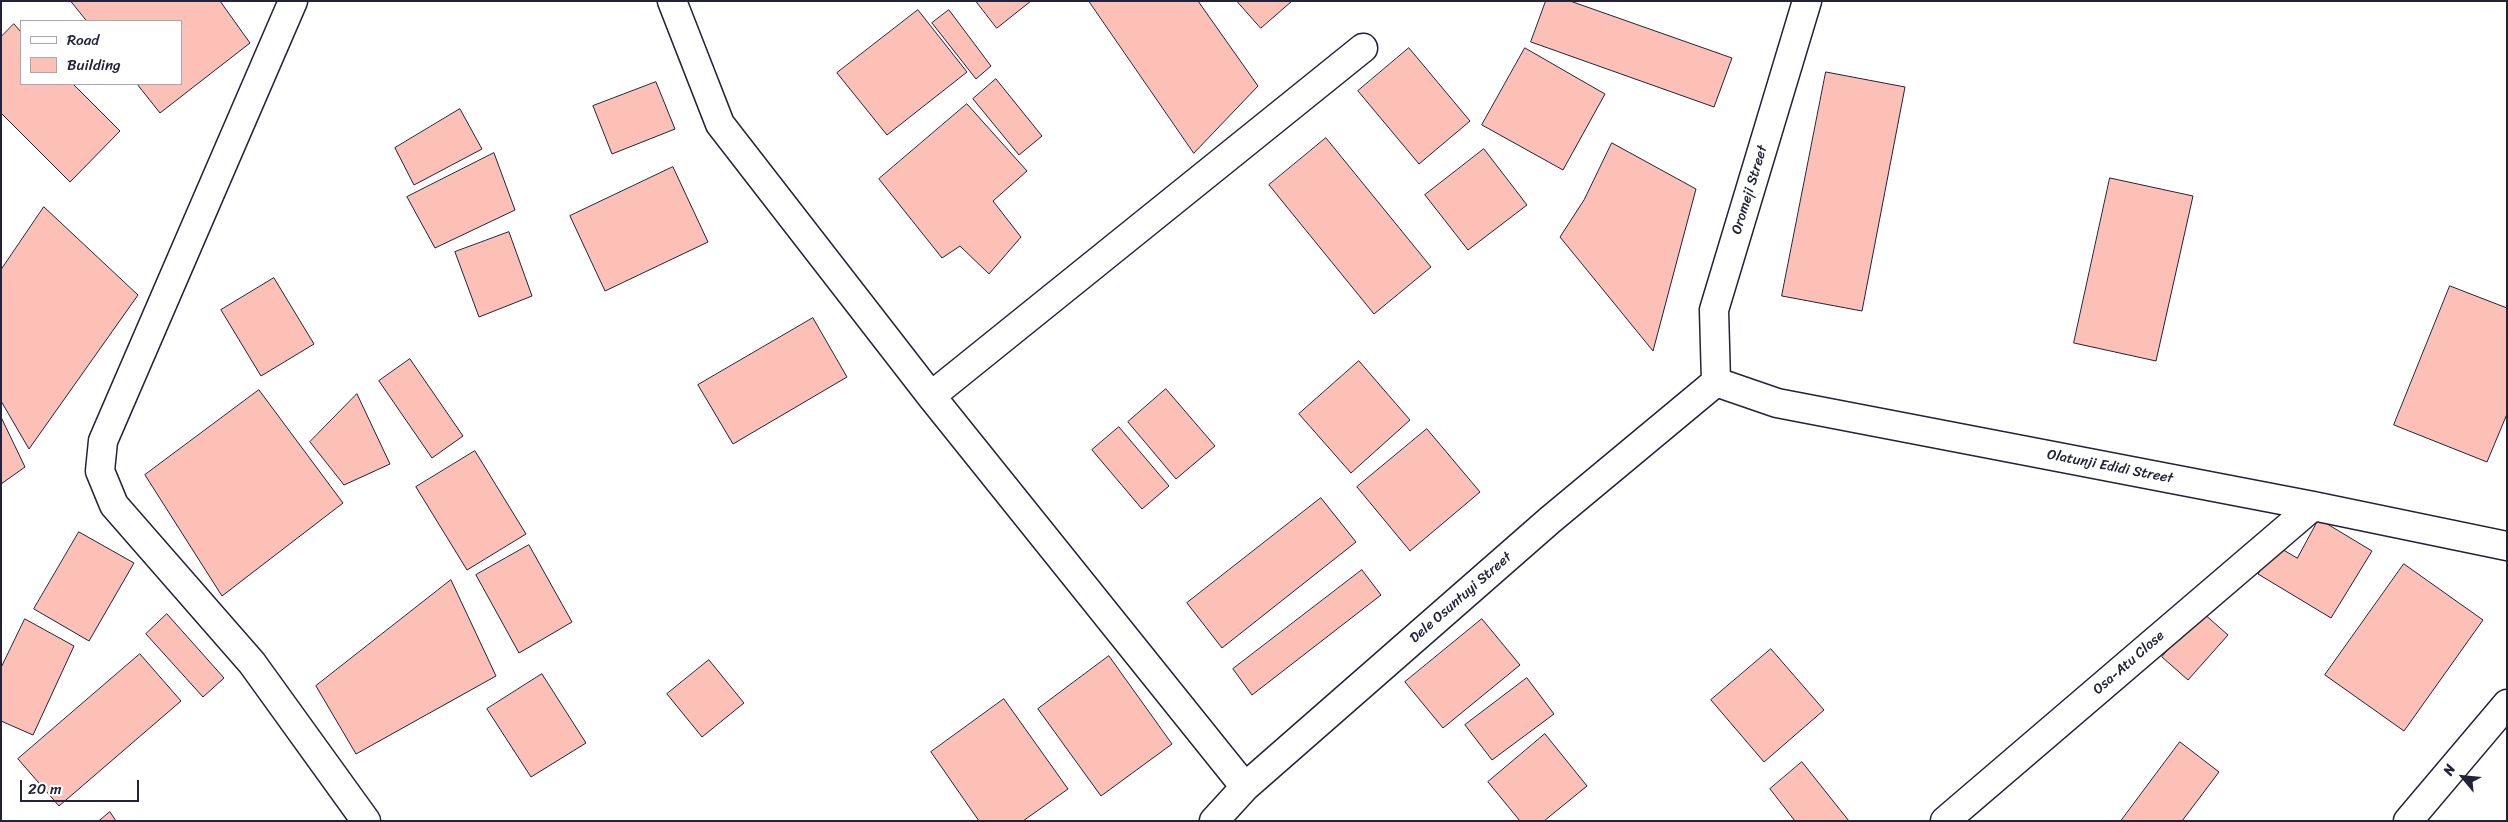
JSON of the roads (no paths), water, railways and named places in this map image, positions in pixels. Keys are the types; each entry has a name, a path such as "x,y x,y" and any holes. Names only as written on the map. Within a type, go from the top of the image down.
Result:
{"street":[{"path":"293,1 103,441 100,471 114,505 252,663 366,821"},
{"path":"672,1 720,124 931,396 1245,787"},
{"name":"Oromeji Street","path":"1716,382 1714,310 1807,1"},
{"path":"931,396 1363,48"},
{"name":"Olatunji Edidi Street","path":"1716,382 1777,403 2313,506 2507,546"},
{"name":"Dele Osuntuyi Street","path":"1214,821 1245,787 1550,520 1716,382"},
{"name":"Osa-Atu Close","path":"1945,821 2313,506"},
{"path":"2408,821 2507,704"}]}
